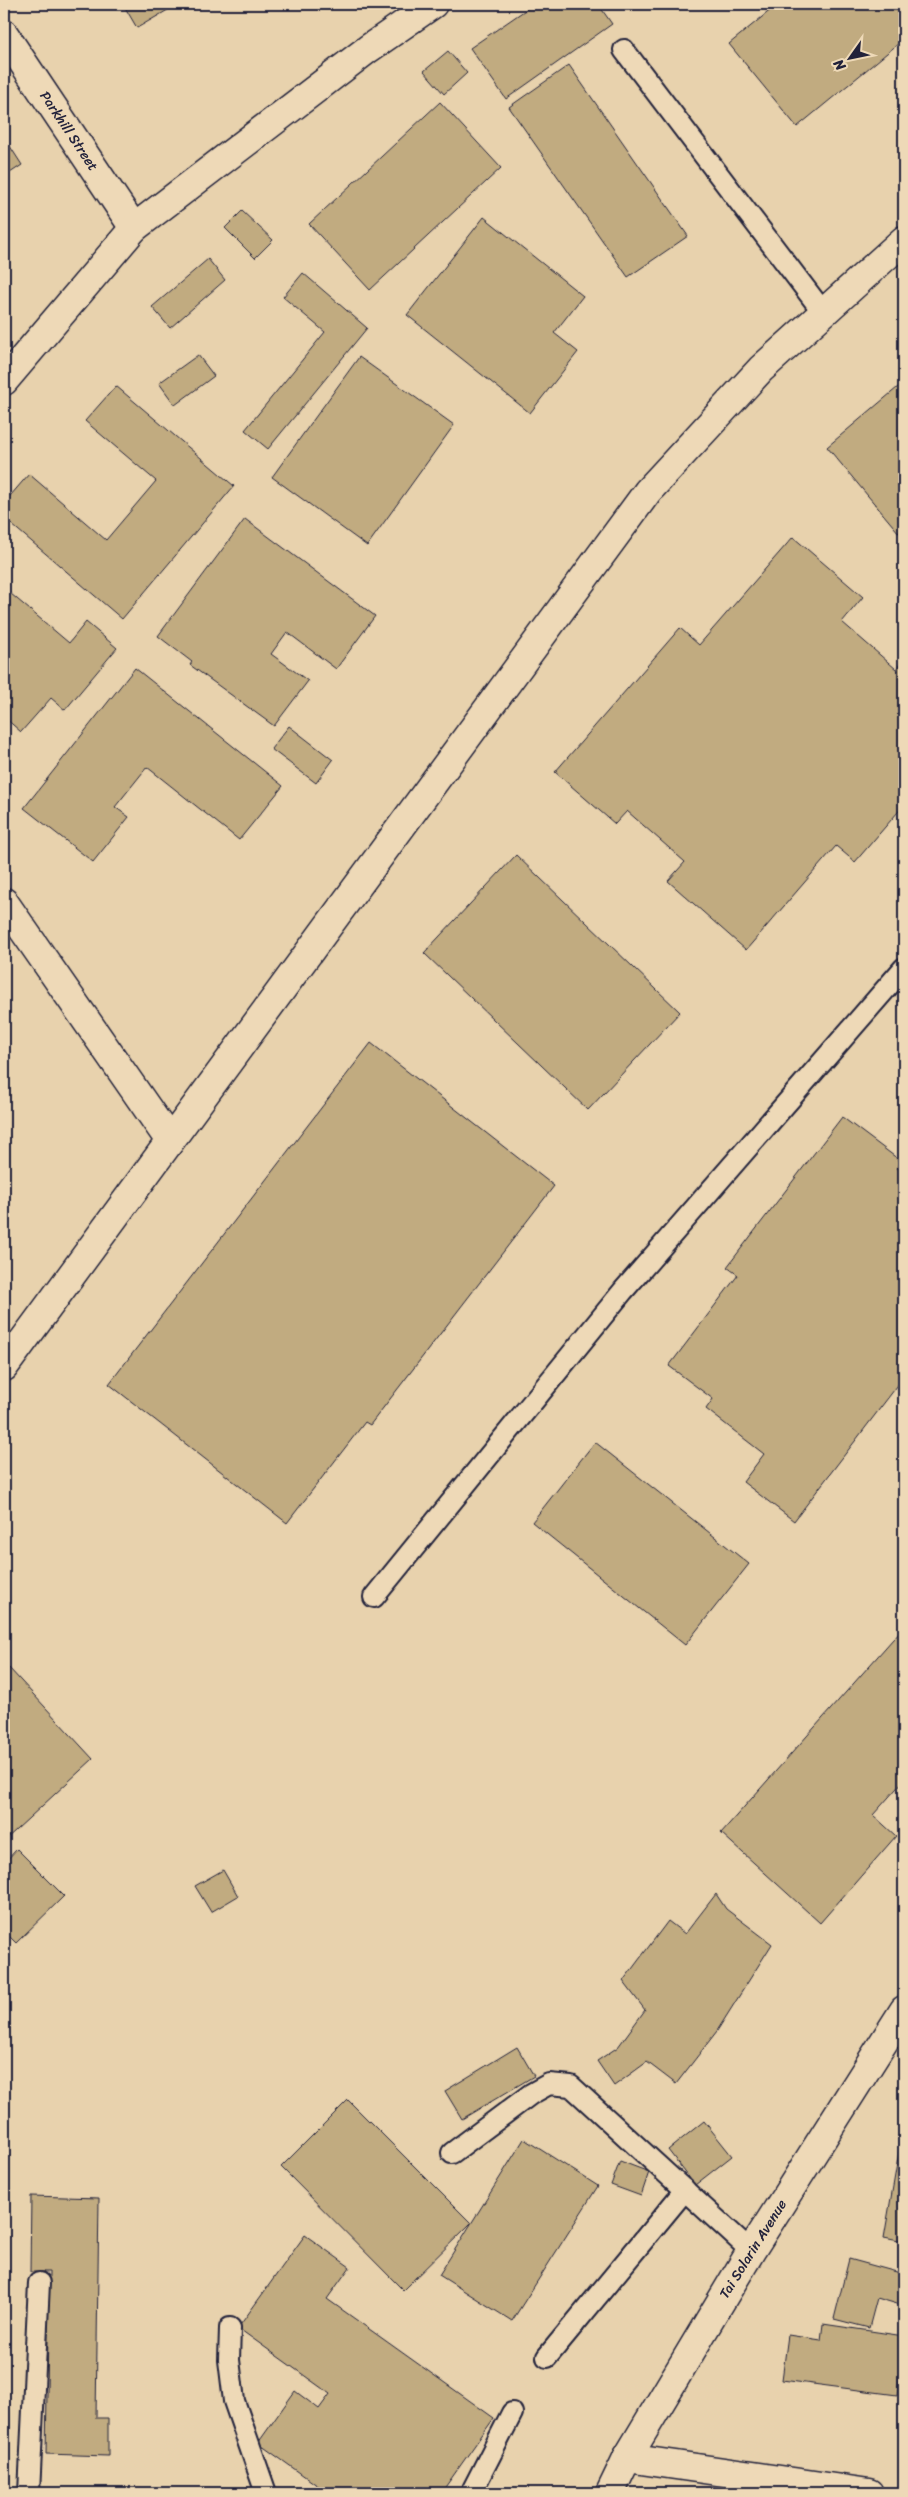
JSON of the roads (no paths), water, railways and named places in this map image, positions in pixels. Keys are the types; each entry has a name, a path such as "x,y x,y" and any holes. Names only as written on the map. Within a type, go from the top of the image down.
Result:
{"street":[{"path":"4,381 134,228 368,49 433,4"},
{"name":"Parkhill Street","path":"4,34 134,228"},
{"path":"4,1367 648,491 761,369 904,240"},
{"path":"4,902 170,1141"},
{"name":"Tai Solarin Avenue","path":"610,2493 627,2458 751,2250 904,2010"},
{"path":"627,2458 869,2493"}],"lane":[{"path":"624,50 823,312"},
{"path":"374,1598 623,1291 904,968"},
{"path":"452,2153 531,2094 549,2084 571,2086 751,2250"},
{"path":"547,2357 685,2190"},
{"path":"29,2493 38,2283"},
{"path":"230,2328 229,2360 234,2400 266,2493"},
{"path":"471,2493 512,2412"}]}
